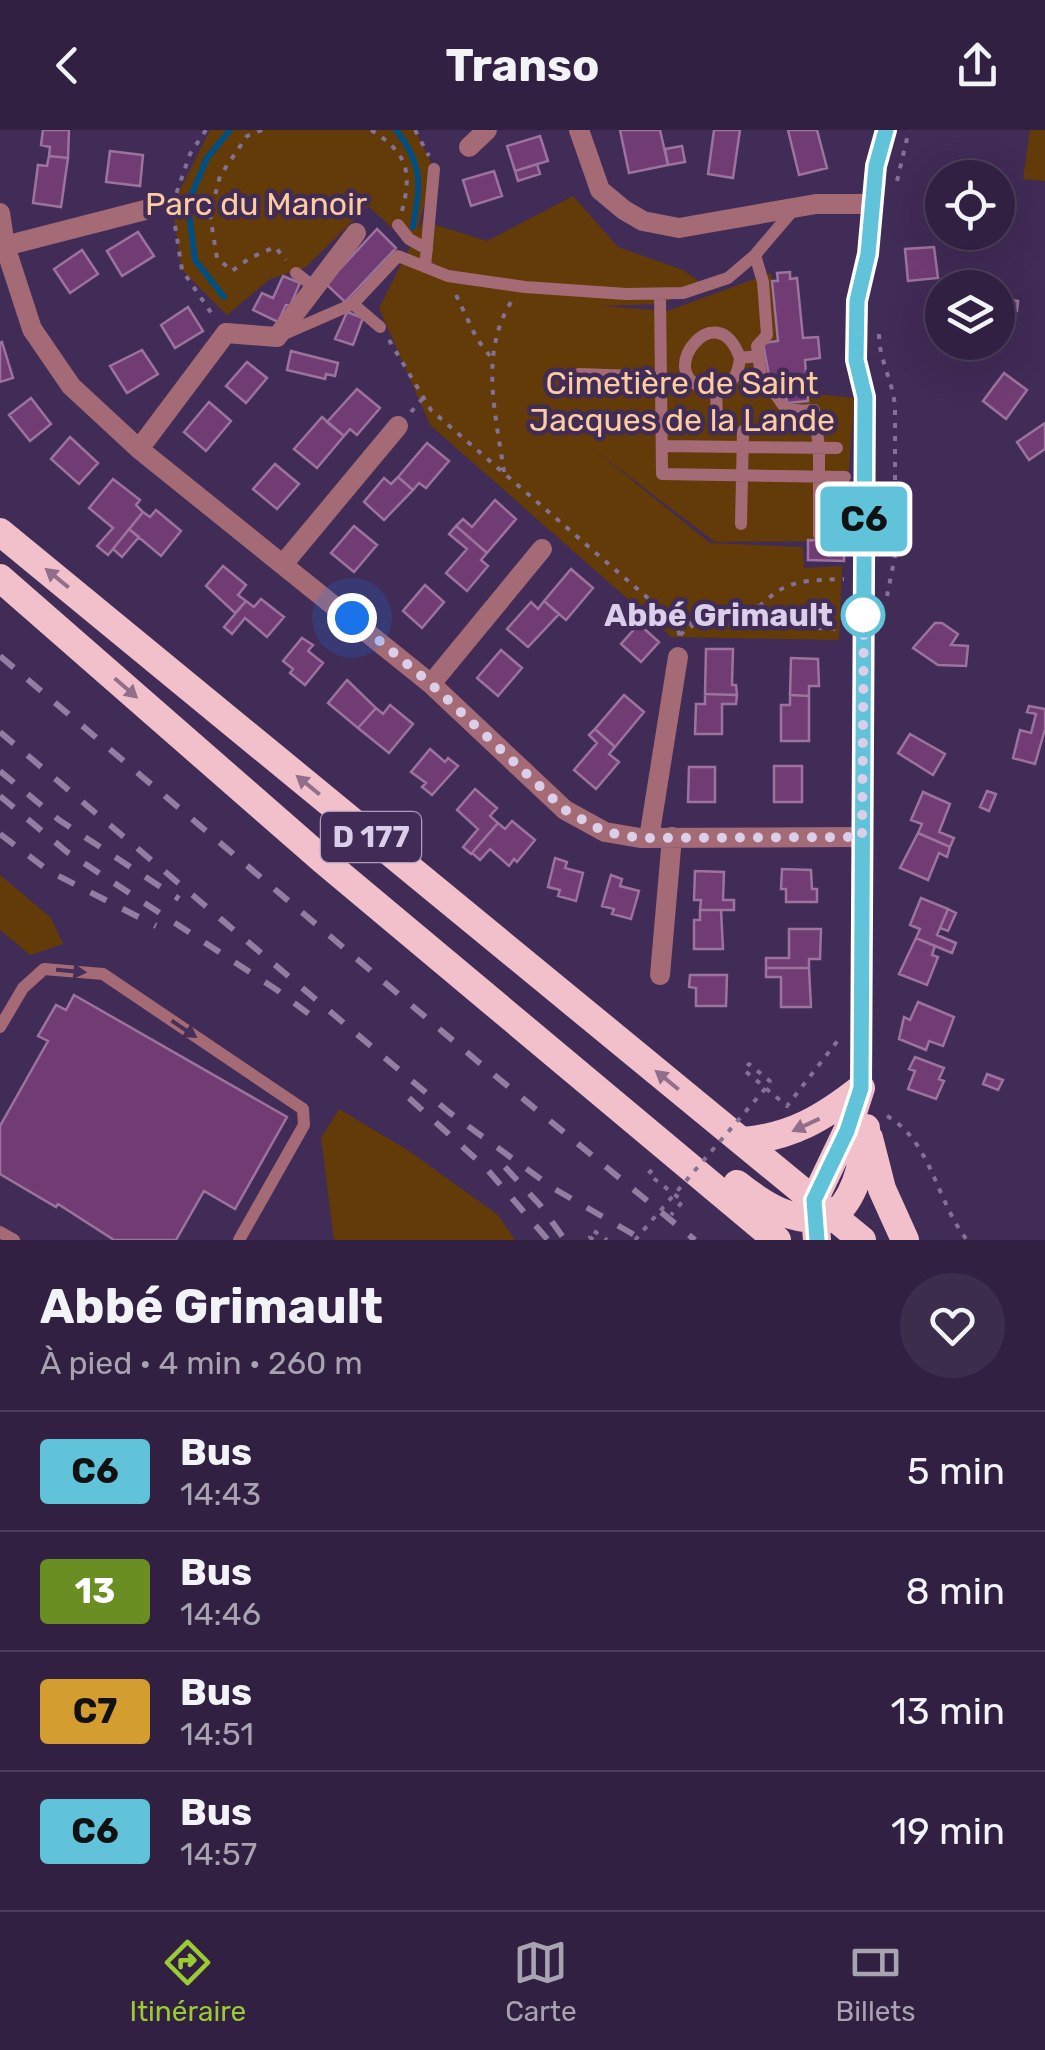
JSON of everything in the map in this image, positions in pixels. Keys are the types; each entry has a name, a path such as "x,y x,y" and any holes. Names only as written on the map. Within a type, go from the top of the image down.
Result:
{"highway":[{"name":"D 177","path":"0,532 742,1142 819,1219 862,1240"},
{"name":"D 177","path":"0,578 324,861"},
{"path":"324,861 762,1204 778,1212 819,1219 852,1192 874,1120"},
{"path":"324,861 776,1240"},
{"path":"742,1142 780,1136 804,1127 827,1115 861,1088"},
{"path":"861,1088 874,1120 882,1189 904,1240"},
{"path":"819,1219 861,1088"}],"street":[{"path":"469,146 487,130"},
{"path":"579,130 600,190 644,221 679,228 796,208 871,204"},
{"path":"861,1088 865,397 856,360 857,301 868,254 876,166 886,130"},
{"path":"5,246 144,210"},
{"path":"0,214 5,246 32,329 71,386 139,448 431,684 565,810 605,832 649,838 862,837"},
{"path":"139,448 226,333 277,336 356,233"},
{"path":"284,563 398,426"},
{"path":"431,684 542,549"},
{"path":"649,838 678,656"},
{"path":"660,975 672,838"}],"lane":[{"path":"426,267 434,169"},
{"path":"277,336 341,312 398,256 444,274 525,288 660,294 702,288 728,278 755,255 796,208"},
{"path":"398,225 409,238 427,249"},
{"path":"755,255 763,282 767,335 757,346 762,383 771,388 782,408 790,412 814,410 819,447 819,535"},
{"path":"296,274 314,287"},
{"path":"660,294 662,474 845,477"},
{"path":"353,304 380,327"},
{"path":"712,332 735,344 740,358 738,375 716,389 698,386 685,364 687,350 698,338 712,332"},
{"path":"740,358 758,356"},
{"path":"579,374 662,378"},
{"path":"716,389 716,420"},
{"path":"741,524 743,431"},
{"path":"663,446 837,448"},
{"path":"0,1027 23,988 44,969 103,974 303,1110 304,1125 239,1240"},
{"path":"0,1232 14,1240"}],"path":[{"path":"206,130 190,154 172,206 182,270 226,333"},
{"path":"262,130 247,136 220,176 210,214 217,258 232,272 250,258 275,247 286,260"},
{"path":"371,130 395,145 408,174 398,225"},
{"path":"444,274 477,339 492,358"},
{"path":"504,474 492,358 497,328 525,288"},
{"path":"380,327 430,410 664,612 685,623 851,629"},
{"path":"553,524 554,516"},
{"path":"740,625 778,588 798,580 844,579"},
{"path":"680,635 696,623"},
{"path":"635,1240 771,1082 750,1064 744,1070 787,1106 842,1030"},
{"path":"874,1120 906,1128 947,1210 967,1240"},
{"path":"653,1168 648,1174 683,1201 671,1215"},
{"path":"593,1240 590,1237 594,1231 606,1240"}],"green space":[{"path":"210,130 415,130 434,169 417,231 423,221 487,241 573,196 618,247 683,270 702,283 662,304 601,306 667,311 771,273 778,341 764,343 769,376 782,375 787,403 808,401 808,393 854,398 844,541 715,542 592,448 710,543 803,547 804,568 842,566 839,640 671,637 430,425 379,308 411,245 368,206 305,268 270,279 227,315 182,270 172,206"},
{"path":"1030,130 1045,130 1045,181 1023,179"},
{"path":"0,875 51,918 63,944 30,955 0,930"},
{"path":"339,1109 409,1151 498,1215 515,1240 334,1240 321,1138"}],"building":[{"path":"43,130 69,130 68,158 49,156 50,147 41,145"},
{"path":"620,130 660,130 668,165 629,173"},
{"path":"714,130 740,130 733,178 708,174"},
{"path":"788,130 817,130 827,168 799,175"},
{"path":"540,136 548,161 515,171 507,146"},
{"path":"682,146 685,162 668,165 665,149"},
{"path":"110,151 143,155 140,186 106,182"},
{"path":"49,156 68,158 61,207 33,203 38,165 47,166"},
{"path":"537,164 540,174 518,181 515,171"},
{"path":"494,171 502,196 471,206 463,180"},
{"path":"377,229 396,248 345,302 326,284"},
{"path":"138,232 154,256 122,276 107,251"},
{"path":"905,249 934,250 937,270 925,270 925,279 908,281"},
{"path":"82,250 98,274 70,293 54,269"},
{"path":"790,272 790,279 797,278 803,338 818,337 820,358 805,360 808,401 787,403 782,375 769,376 763,343 778,341 772,281 778,281 777,273"},
{"path":"283,276 300,283 278,322 253,310 262,293 273,298"},
{"path":"188,307 203,331 175,348 161,325"},
{"path":"347,312 363,318 353,345 335,339"},
{"path":"0,343 13,378 0,382"},
{"path":"142,350 158,374 127,393 110,366"},
{"path":"291,351 338,363 335,376 326,374 325,379 287,370"},
{"path":"247,362 267,378 246,403 226,386"},
{"path":"1004,373 1027,390 1006,419 983,401"},
{"path":"357,389 380,408 357,435 350,429 344,436 327,422"},
{"path":"31,398 51,424 30,441 9,415"},
{"path":"209,402 231,421 206,451 184,432"},
{"path":"322,417 344,436 317,468 294,449"},
{"path":"1045,423 1045,449 1029,460 1017,442"},
{"path":"70,437 98,463 79,484 51,459"},
{"path":"427,443 449,461 426,488 419,483 413,490 398,477"},
{"path":"275,464 299,484 277,509 253,489"},
{"path":"398,477 413,490 384,520 364,502 384,478 391,484"},
{"path":"113,479 140,500 136,505 143,512 108,555 97,546 113,528 89,508"},
{"path":"495,500 516,519 487,553 456,526 463,519 472,527"},
{"path":"156,510 181,531 161,556 129,529 143,512 150,517"},
{"path":"354,526 377,545 354,572 331,553"},
{"path":"456,526 487,553 481,560 488,566 467,591 446,573 467,549 449,534"},
{"path":"129,529 139,537 122,557 113,549"},
{"path":"808,540 844,541 844,561 808,560"},
{"path":"223,566 246,585 238,595 246,601 235,613 206,586"},
{"path":"571,569 593,588 566,620 544,601"},
{"path":"425,585 444,602 422,628 403,611"},
{"path":"261,599 284,617 267,637 245,618 232,634 224,627 246,601 254,607"},
{"path":"544,601 559,614 528,647 507,629 531,602 538,609"},
{"path":"935,623 942,623 958,634 951,645 968,646 966,666 938,665 913,648"},
{"path":"639,624 659,642 641,662 621,644"},
{"path":"302,638 313,645 308,651 323,663 305,685 283,661"},
{"path":"706,649 733,649 732,685 736,685 737,695 705,694"},
{"path":"501,650 522,668 498,696 477,678"},
{"path":"791,658 818,659 819,686 809,686 809,696 790,695"},
{"path":"347,680 376,708 358,728 328,703"},
{"path":"705,694 737,695 736,704 722,704 722,734 695,734 696,704 705,704"},
{"path":"624,695 644,712 615,747 595,729"},
{"path":"790,695 809,696 809,741 781,741 781,705 790,705"},
{"path":"390,705 413,724 389,753 358,728 376,708 383,714"},
{"path":"1029,706 1045,709 1045,729 1035,764 1013,758 1020,730 1031,733 1036,714 1027,712"},
{"path":"595,729 615,747 609,754 619,762 596,789 574,770 597,743 589,735"},
{"path":"910,734 945,754 933,775 898,753"},
{"path":"430,749 445,762 448,758 458,766 432,795 422,787 426,783 411,772"},
{"path":"774,766 802,766 802,802 774,802"},
{"path":"689,767 715,767 715,802 688,802"},
{"path":"475,789 497,808 490,816 498,823 471,854 463,847 478,829 457,810"},
{"path":"987,791 996,794 989,811 980,807"},
{"path":"923,792 950,804 939,832 954,838 950,847 918,833 922,824 911,820"},
{"path":"512,821 535,840 517,862 514,859 509,866 490,849 480,860 472,853 498,823 505,829"},
{"path":"918,833 950,847 947,857 939,853 928,880 900,868"},
{"path":"555,858 567,862 565,868 583,873 576,901 558,896 560,890 548,887"},
{"path":"782,869 811,870 817,902 786,902 786,889 781,889"},
{"path":"695,871 724,872 723,900 734,900 734,910 700,910 701,900 694,900"},
{"path":"611,875 622,879 620,886 639,891 631,919 612,914 614,909 602,906"},
{"path":"921,898 948,909 937,935 956,943 952,953 916,938 920,929 910,925"},
{"path":"948,909 956,913 948,931 940,928"},
{"path":"700,910 721,910 723,949 694,949 694,920 700,920"},
{"path":"789,929 821,929 820,959 809,959 809,968 766,968 766,958 789,958"},
{"path":"916,938 935,946 932,955 938,957 927,985 899,974"},
{"path":"766,968 809,968 811,1007 781,1007 781,977 766,977"},
{"path":"690,975 727,975 726,1006 696,1006 696,988 689,987"},
{"path":"74,995 287,1117 235,1209 204,1191 176,1240 114,1240 58,1204 56,1207 0,1174 0,1126 48,1041 38,1036 56,1005 66,1010"},
{"path":"918,1002 954,1017 943,1046 929,1041 926,1050 899,1039 904,1017 910,1020"},
{"path":"915,1057 944,1068 939,1079 944,1081 936,1099 908,1089 915,1071 909,1069"},
{"path":"987,1074 1003,1080 998,1090 983,1084"}],"waterway":[{"path":"224,297 195,260 188,203 207,158 230,130"},
{"path":"396,130 411,154 418,176 413,227"}],"railway":[{"path":"0,656 476,1060 695,1240"},
{"path":"0,732 450,1113 553,1188 643,1240"},
{"path":"0,771 59,820 179,899"},
{"path":"0,796 67,852 321,1023"},
{"path":"0,834 49,871 156,926"},
{"path":"409,1098 486,1168 548,1240"},
{"path":"505,1167 565,1240"}],"bus line":[{"name":"C6","path":"817,1240 814,1200 847,1131 861,1088 865,397 856,360 857,301 868,254 876,166 886,130"}],"place":[{"name":"Abbé Grimault","path":"863,615"}],"route":[{"path":"352,618 431,684 565,810 605,832 640,838 862,837 864,608 863,615"}],"park label":[{"name":"Parc du Manoir","path":"256,204"},
{"name":"Cimetière de Saint Jacques de la Lande","path":"682,402"}]}
